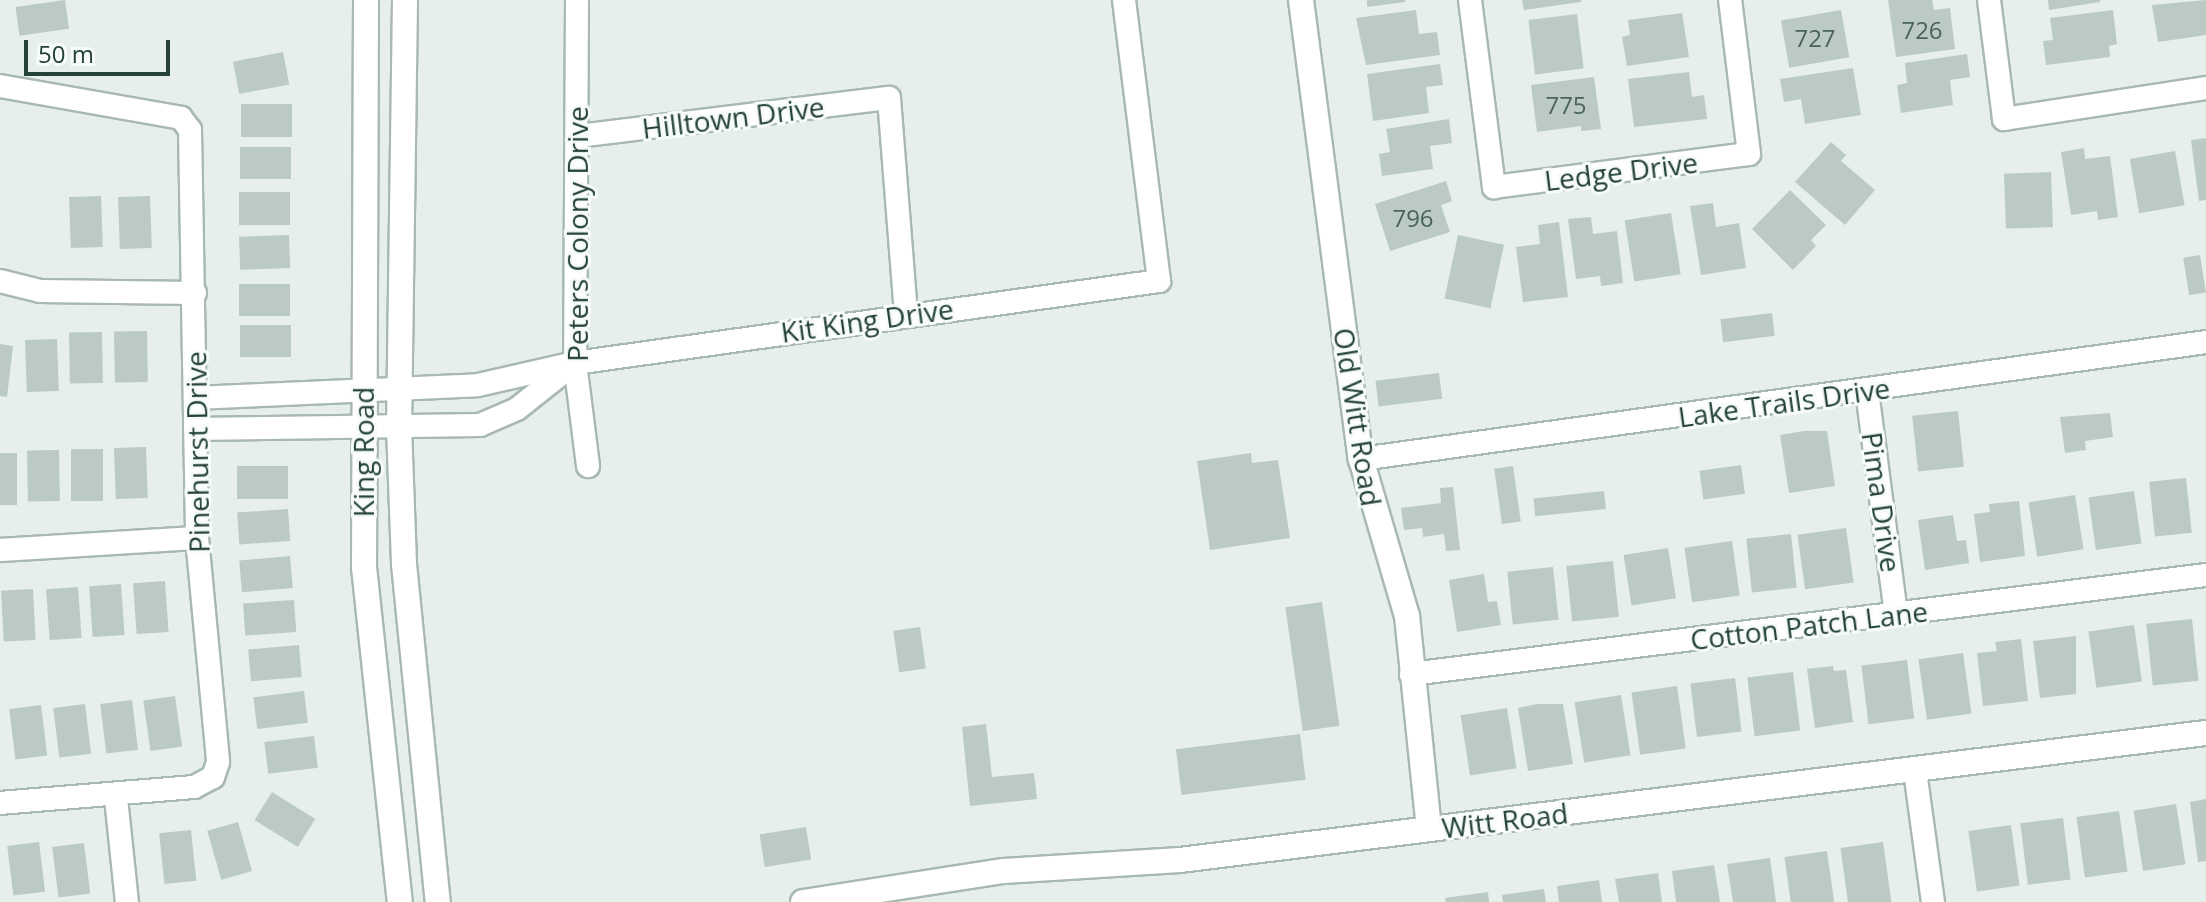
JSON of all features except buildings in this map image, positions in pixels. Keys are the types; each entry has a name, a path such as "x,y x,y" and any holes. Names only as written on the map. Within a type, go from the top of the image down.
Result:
{"street":[{"name":"King Road","path":"366,0 364,567 400,902"},
{"name":"King Road","path":"405,0 399,427 404,564 438,902"},
{"name":"Peters Colony Drive","path":"577,0 575,363 588,466"},
{"name":"Kit King Drive","path":"195,398 478,385 575,363 906,314 1159,281 1124,0"},
{"name":"Old Witt Road","path":"1301,0 1361,459 1376,525 1403,596 1429,829"},
{"name":"Ledge Drive","path":"1470,0 1494,187 1749,154 1730,0"},
{"path":"1989,0 2004,119 2206,88"},
{"name":"Pinehurst Drive","path":"0,86 181,118 188,125 195,293 197,538 218,746 213,777 194,787 116,798"},
{"name":"Hilltown Drive","path":"578,136 889,98 906,314"},
{"path":"0,281 40,291 195,293"},
{"name":"Lake Trails Drive","path":"1361,459 2206,342"},
{"name":"Kit King Drive","path":"195,429 480,425 517,409 575,363"},
{"name":"Pima Drive","path":"1867,391 1896,614"},
{"path":"0,550 197,538"},
{"name":"Cotton Patch Lane","path":"1411,674 2206,575"},
{"name":"Witt Road","path":"803,902 1004,871 1114,867 2206,733"},
{"path":"1915,771 1933,902"},
{"path":"0,803 116,798 127,902"}]}
